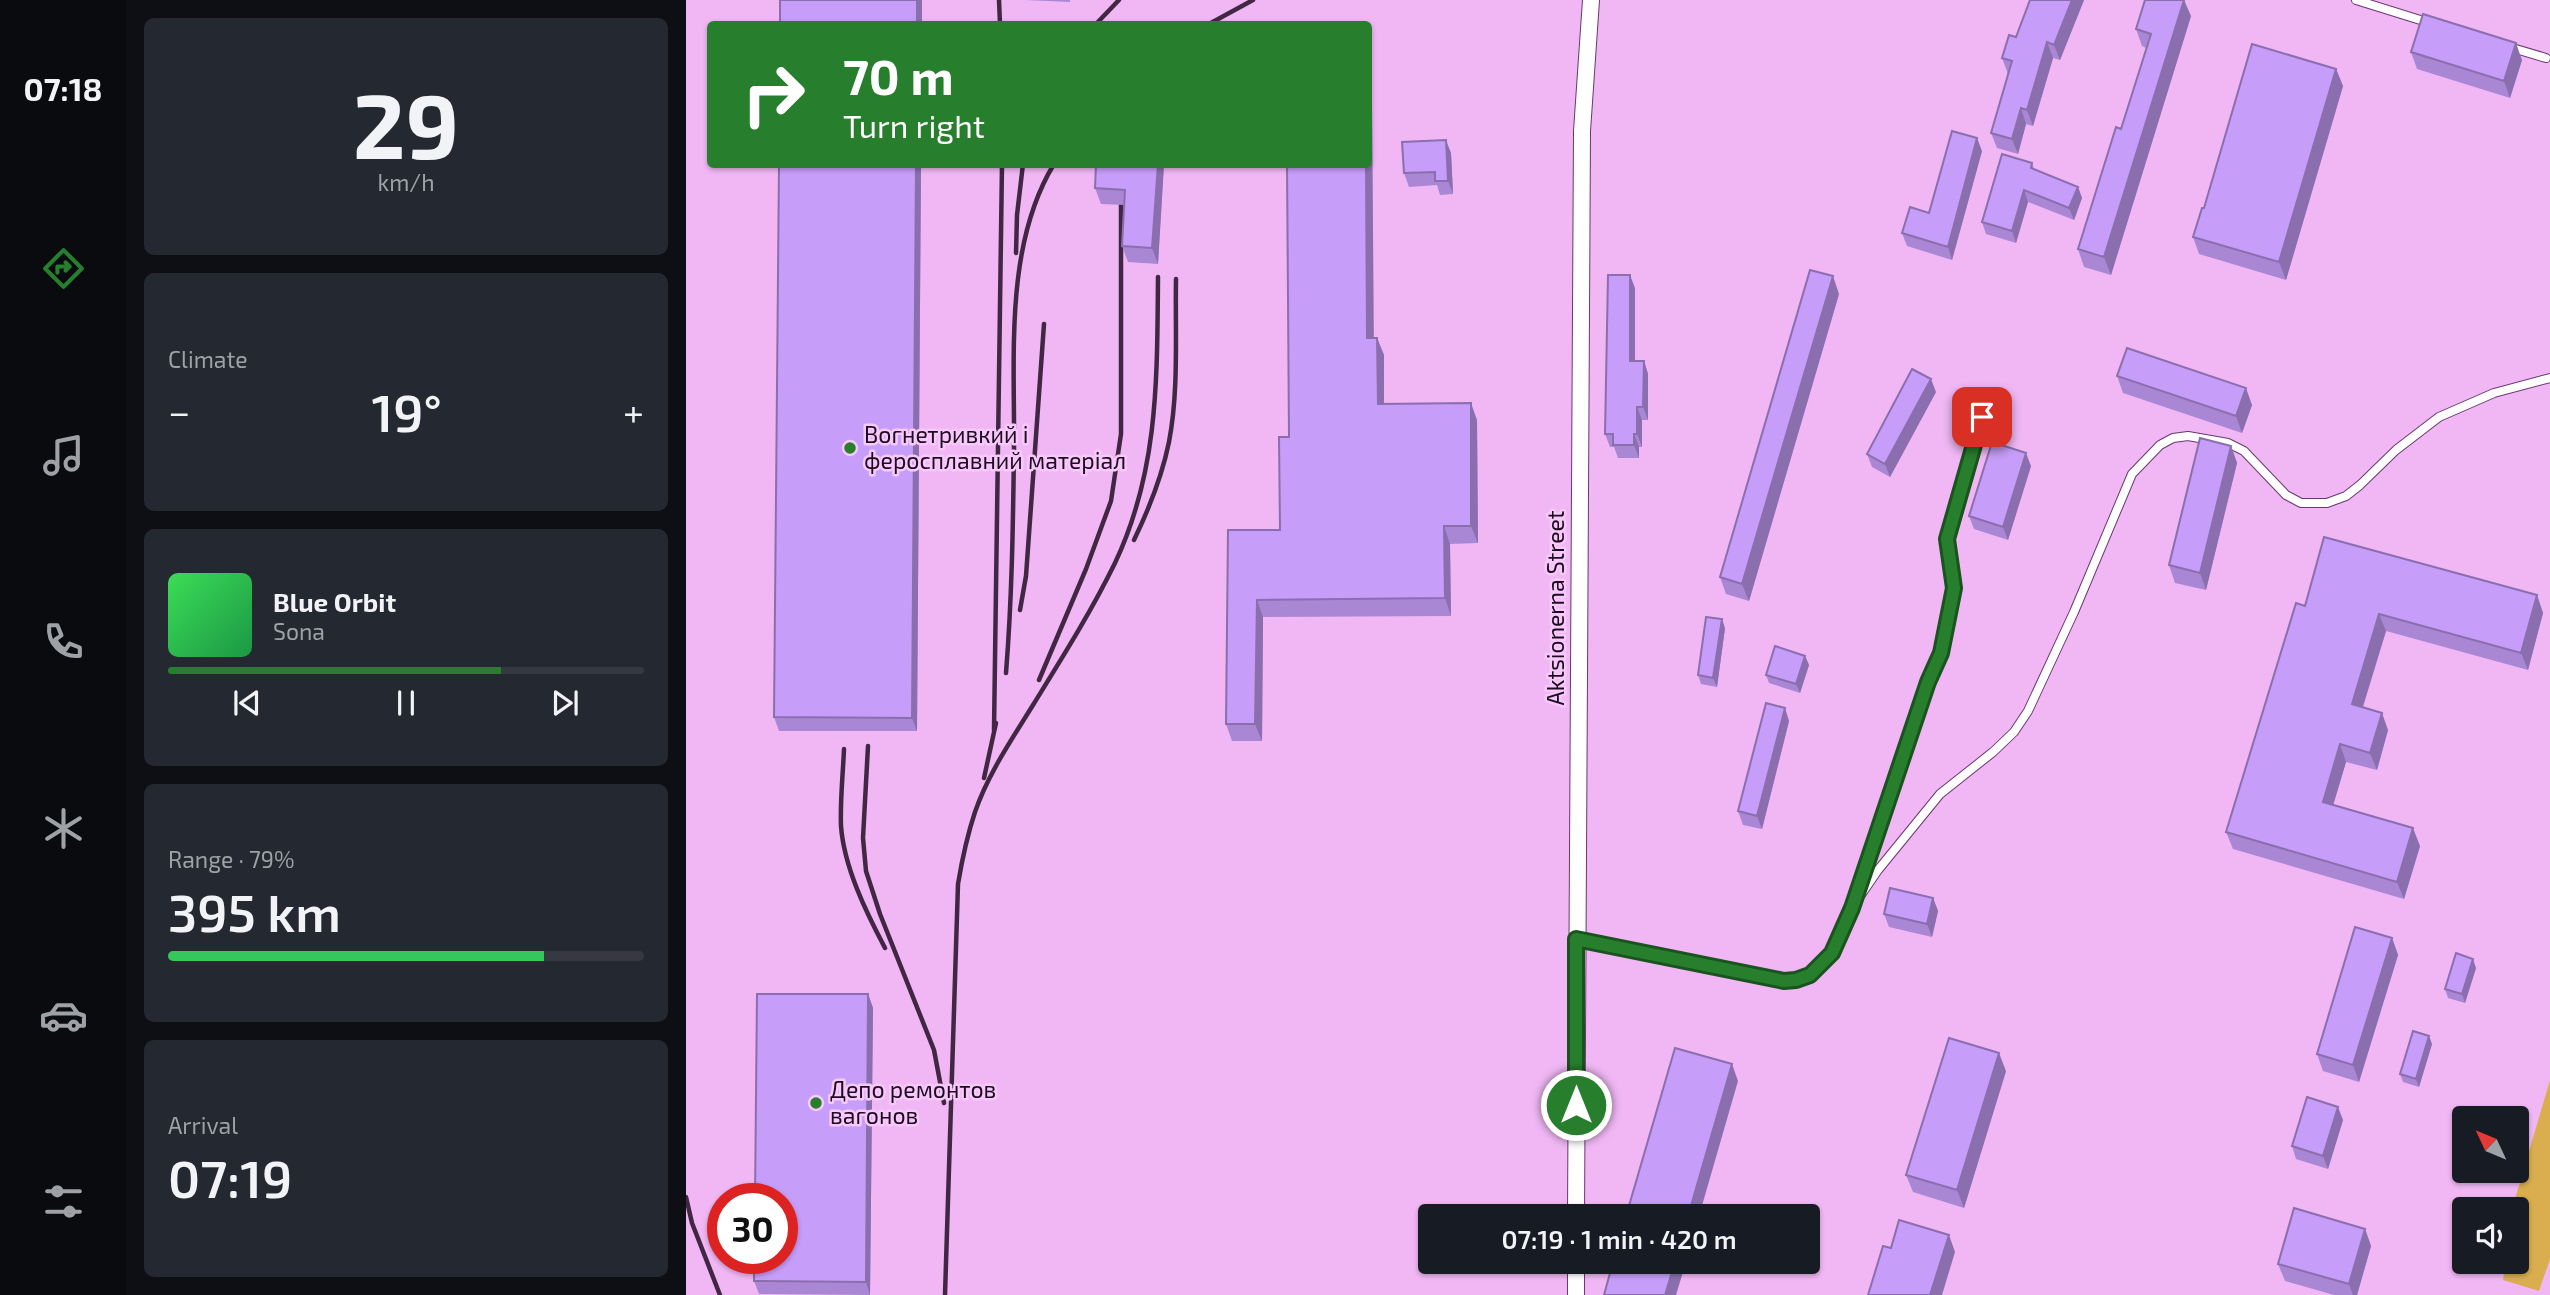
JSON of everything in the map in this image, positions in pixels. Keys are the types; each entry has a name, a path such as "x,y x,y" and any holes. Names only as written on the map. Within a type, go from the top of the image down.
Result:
{"street":[{"name":"Aktsionerna Street","path":"1576,1204 1582,131 1591,0"},
{"path":"1576,1274 1576,1295"}],"lane":[{"path":"2356,0 2444,27"},
{"path":"2495,43 2546,58"},
{"path":"1852,908 1878,870 1940,794 1993,752 2014,732 2028,711 2074,612 2132,474 2160,445 2173,438 2188,436 2228,443 2244,451 2286,495 2301,503 2327,503 2353,491 2396,450 2439,417 2494,393 2550,378"},
{"path":"1576,939 1784,981 1810,975 1832,953 1852,908 1928,682 1941,653 1954,588 1947,539 1982,417"}],"shaded area":[{"path":"2550,1080 2550,1259 2539,1291 2503,1280 2504,1274 2529,1274 2529,1197 2516,1197 2520,1183 2529,1183 2529,1151"}],"building":[{"path":"780,0 917,0 917,21 780,21"},
{"path":"2030,0 2072,0 2054,45 2047,42 2027,110 2021,108 2012,139 1991,133 2012,61 2002,58 2009,35 2016,37"},
{"path":"2145,0 2184,0 2104,257 2078,249 2116,127 2121,129 2151,34 2136,29"},
{"path":"2423,14 2516,43 2504,81 2411,52"},
{"path":"2252,44 2336,69 2279,262 2193,237"},
{"path":"1952,131 1977,138 1948,247 1902,233 1910,207 1929,213"},
{"path":"1446,140 1448,181 1435,181 1435,172 1404,173 1402,142"},
{"path":"2002,154 2032,163 2031,168 2078,187 2069,208 2024,190 2012,231 1982,222"},
{"name":"Вогнетривкий і феросплавний матеріал","path":"779,168 916,168 912,718 774,717"},
{"path":"1096,168 1158,168 1152,248 1122,246 1125,190 1095,188"},
{"path":"1287,168 1366,168 1367,338 1377,338 1378,404 1471,403 1471,526 1444,526 1445,598 1257,600 1255,724 1226,724 1228,530 1280,530 1279,437 1289,437"},
{"path":"1810,270 1833,276 1742,584 1720,577"},
{"path":"1608,275 1630,275 1630,361 1644,361 1643,407 1637,407 1637,434 1634,434 1634,445 1613,445 1613,434 1605,434"},
{"path":"2127,348 2246,388 2236,416 2117,376"},
{"path":"1912,369 1931,379 1885,464 1867,454"},
{"path":"2200,438 2231,446 2200,573 2169,565"},
{"path":"1992,442 2026,453 2003,527 1969,516"},
{"path":"2324,537 2537,595 2521,653 2379,614 2352,704 2382,713 2370,753 2340,744 2323,802 2413,828 2397,882 2226,832 2296,603 2305,606"},
{"path":"1706,617 1722,619 1713,678 1698,675"},
{"path":"1775,646 1805,656 1796,684 1766,675"},
{"path":"1766,703 1785,708 1757,816 1738,811"},
{"path":"1890,888 1933,898 1927,924 1884,914"},
{"path":"2355,927 2392,938 2353,1065 2317,1054"},
{"path":"2456,953 2473,959 2462,994 2445,989"},
{"name":"Депо ремонтов вагонов","path":"757,994 868,994 866,1282 754,1281 754,1274 798,1274 798,1183 755,1183"},
{"path":"2413,1031 2429,1036 2416,1079 2400,1074"},
{"path":"1949,1038 1999,1053 1957,1190 1906,1175"},
{"path":"1675,1048 1732,1064 1691,1204 1630,1204"},
{"path":"2307,1097 2338,1107 2323,1156 2292,1146"},
{"path":"2294,1208 2365,1229 2349,1284 2278,1264"},
{"path":"1899,1220 1949,1235 1930,1295 1868,1295 1883,1246 1891,1248"},
{"path":"1610,1274 1671,1274 1665,1295 1604,1295"}],"railway":[{"path":"999,0 1000,21"},
{"path":"1099,21 1119,0"},
{"path":"1214,21 1253,0"},
{"path":"994,730 1002,168"},
{"path":"1016,253 1023,168"},
{"path":"1006,673 1013,534 1016,303 1027,230 1038,196 1052,168"},
{"path":"1039,680 1086,569 1111,501 1121,434 1121,205"},
{"path":"945,1295 958,884 963,857 975,812 987,784 1096,599 1129,528 1140,493 1153,423 1158,277"},
{"path":"1134,540 1163,467 1169,442 1175,382 1176,279"},
{"path":"1020,610 1026,576 1044,324"},
{"path":"984,778 996,723"},
{"path":"868,746 863,838 866,871 880,914 934,1050 944,1103"},
{"path":"844,749 841,826 846,857 857,889 885,948"},
{"path":"686,1197 692,1223 720,1295"}],"place":[{"name":"Вогнетривкий і феросплавний матеріал","path":"850,448"},
{"name":"Депо ремонтов вагонов","path":"816,1103"}],"route":[{"path":"1576,1105 1576,939 1784,981 1810,975 1832,953 1852,908 1928,682 1941,653 1954,588 1947,539 1982,417"}]}
